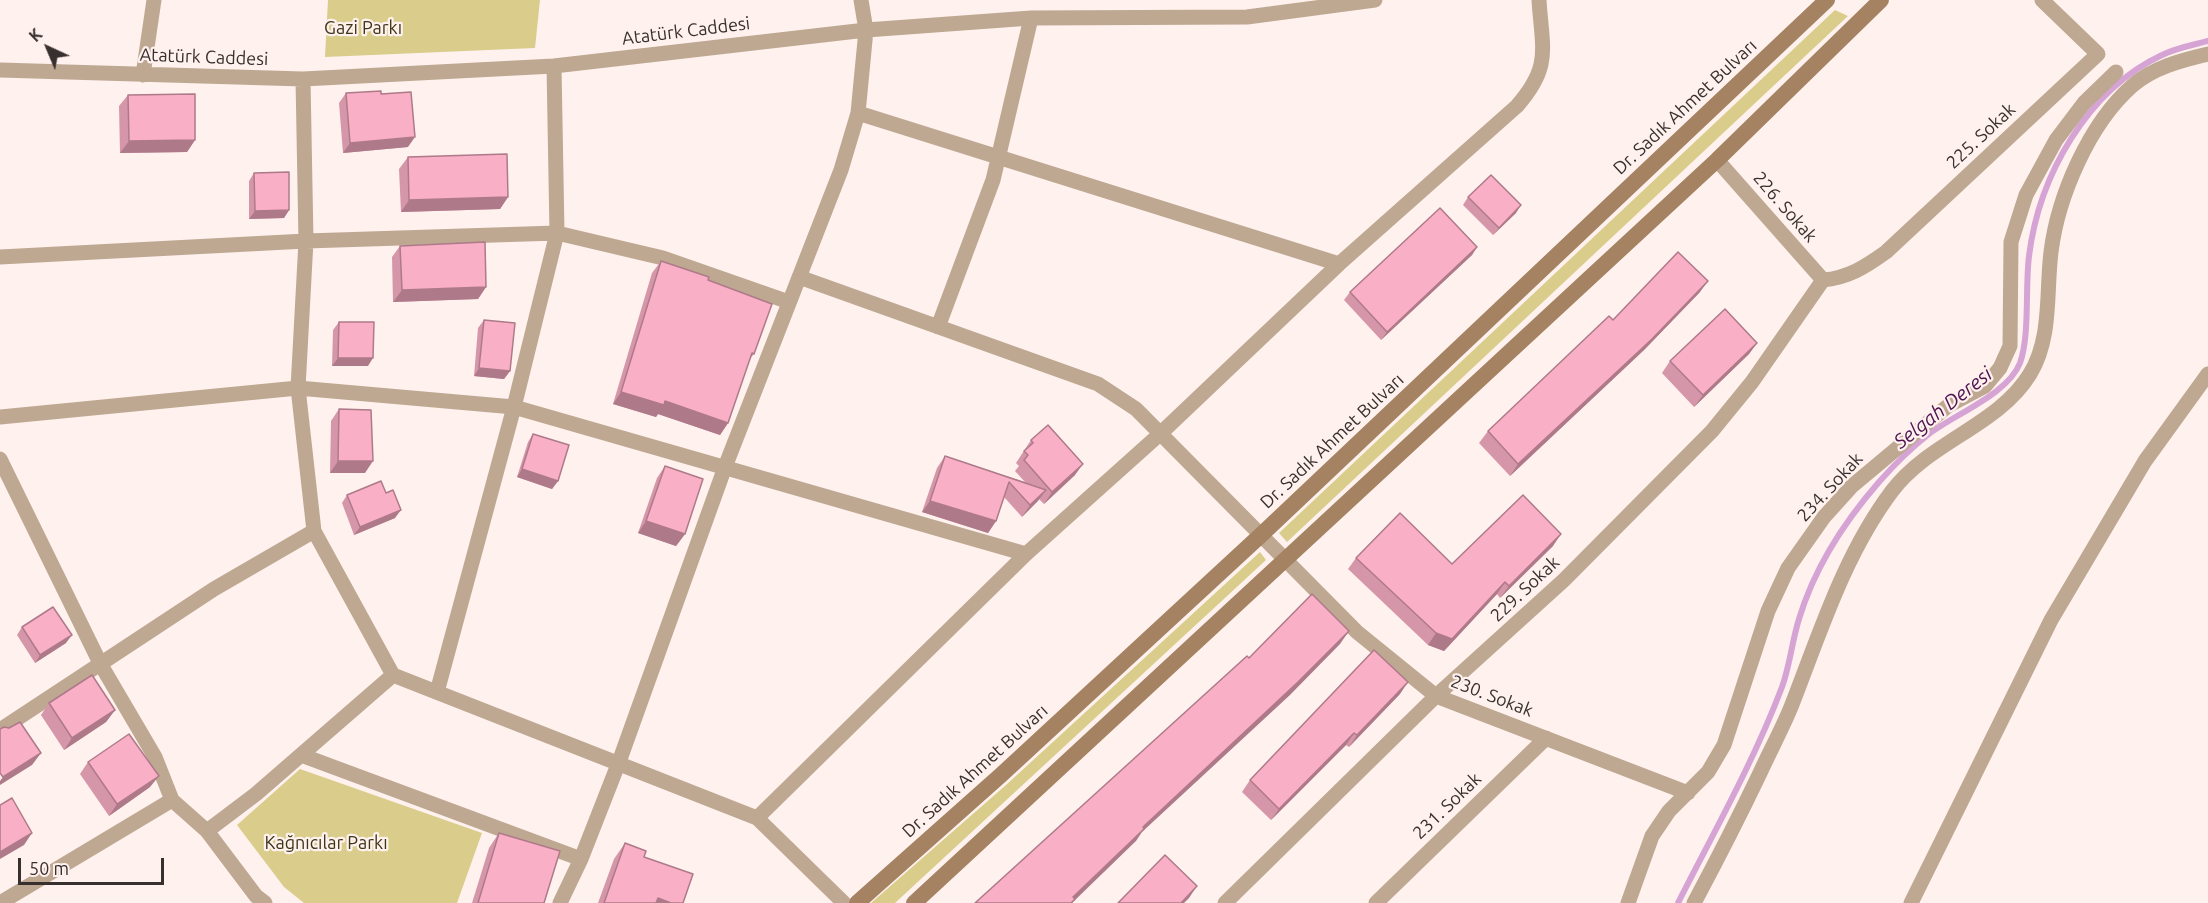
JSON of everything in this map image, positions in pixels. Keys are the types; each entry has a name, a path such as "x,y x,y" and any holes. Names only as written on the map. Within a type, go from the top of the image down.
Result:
{"main road":[{"name":"Dr. Sadık Ahmet Bulvarı","path":"857,903 1001,775 1262,534 1827,0"},
{"path":"914,903 1717,160 1881,0"}],"street":[{"path":"143,75 154,0"},
{"path":"560,903 581,860 619,762 725,467 841,170 858,113 866,30 861,0"},
{"name":"Atatürk Caddesi","path":"0,70 303,79 554,66 866,30 1031,18 1247,17 1375,0"},
{"path":"758,818 1026,554 1161,433 1339,264 1517,106 1534,86 1542,68 1539,0"},
{"path":"2042,0 2132,86"},
{"path":"938,327 993,180 1031,18"},
{"name":"225. Sokak","path":"1823,280 1842,278 1864,268 1886,252 2098,54"},
{"path":"1694,903 1790,709 1815,638 1843,574 1886,500 1916,466 1940,446 1996,411 2016,394 2039,356 2045,334 2051,250 2068,180 2106,117 2132,86 2156,70 2208,54"},
{"path":"437,692 514,407 557,233 554,66"},
{"name":"234. Sokak","path":"1628,903 1652,836 1669,811 1708,772 1724,745 1768,611 1788,568 1824,517 1852,486 1900,443 1948,405 1985,386 2000,368 2010,346 2011,243 2026,195 2056,140 2084,103 2116,72"},
{"path":"303,79 306,241 298,388 314,531 393,675 758,818 844,903"},
{"path":"858,113 1339,264"},
{"name":"226. Sokak","path":"1717,160 1823,280"},
{"path":"0,257 306,241 557,233 663,258 789,302"},
{"name":"230. Sokak","path":"799,278 1098,384 1136,409 1357,632 1436,696 1688,793"},
{"name":"229. Sokak","path":"1225,903 1436,696 1564,580 1712,431 1752,382 1823,280"},
{"path":"1911,903 2051,620 2145,461 2208,374"},
{"path":"0,417 298,388 514,407 1026,554"},
{"path":"0,459 100,665 155,757 172,800 207,831 256,896 265,903"},
{"path":"0,730 214,589 314,531"},
{"path":"207,831 256,794 393,675"},
{"name":"231. Sokak","path":"1376,903 1546,738"},
{"path":"301,755 581,860"},
{"path":"0,903 172,800"}],"green space":[{"name":"Gazi Parkı","path":"328,0 540,0 535,48 325,57"},
{"path":"1835,10 1848,16 1287,542 1279,533"},
{"path":"1260,552 1266,560 895,903 871,903 1006,785"},
{"name":"Kağnıcılar Parkı","path":"300,769 482,833 457,903 304,903 284,887 237,825"}],"building":[{"path":"381,91 381,94 411,92 415,137 350,143 346,93"},
{"path":"195,94 195,140 129,141 128,95"},
{"path":"507,154 508,197 409,200 408,157"},
{"path":"289,172 289,210 255,211 254,173"},
{"path":"1491,175 1521,205 1499,228 1468,197"},
{"path":"1440,208 1477,247 1387,332 1350,292"},
{"path":"485,242 486,287 402,290 400,246"},
{"path":"1678,252 1708,281 1652,339 1518,464 1488,431 1609,316 1613,320"},
{"path":"661,261 709,277 708,280 772,304 728,423 665,401 664,405 621,392"},
{"path":"1725,309 1757,343 1703,395 1670,361"},
{"path":"484,320 515,323 510,371 479,368"},
{"path":"339,322 374,322 373,358 338,358"},
{"path":"339,409 371,410 373,461 338,461"},
{"path":"1048,425 1083,464 1052,492 1024,460 1028,455 1024,451 1033,443 1031,440"},
{"path":"533,434 569,445 558,481 522,469"},
{"path":"945,456 1046,490 1030,505 1009,482 996,521 930,501"},
{"path":"665,466 703,479 685,534 646,521"},
{"path":"381,481 386,493 393,490 401,510 360,527 347,495"},
{"path":"1523,495 1561,534 1509,586 1505,582 1452,639 1436,633 1356,558 1400,513 1452,564"},
{"path":"1312,594 1349,631 1143,827 1144,829 1073,897 1075,899 1071,903 975,903 1247,656 1249,658"},
{"path":"53,607 72,635 40,655 22,627"},
{"path":"1374,650 1408,682 1357,735 1354,733 1279,809 1250,780"},
{"path":"92,675 115,710 72,738 49,703"},
{"path":"20,722 41,753 3,777 0,773 0,729 9,728"},
{"path":"129,734 159,776 117,804 88,762"},
{"path":"12,798 32,833 0,852 0,805"},
{"path":"499,833 560,851 544,903 478,903"},
{"path":"625,843 646,851 644,857 693,874 683,903 671,903 658,898 656,903 604,903"},
{"path":"1165,855 1197,886 1181,903 1118,903"}],"waterway":[{"name":"Selgah Deresi","path":"1678,903 1733,796 1771,715 1785,679 1805,600 1832,546 1866,497 1903,457 1940,426 1993,394 2014,374 2020,363 2025,339 2029,256 2035,226 2043,196 2071,139 2111,90 2135,70 2167,53 2208,41"}]}
